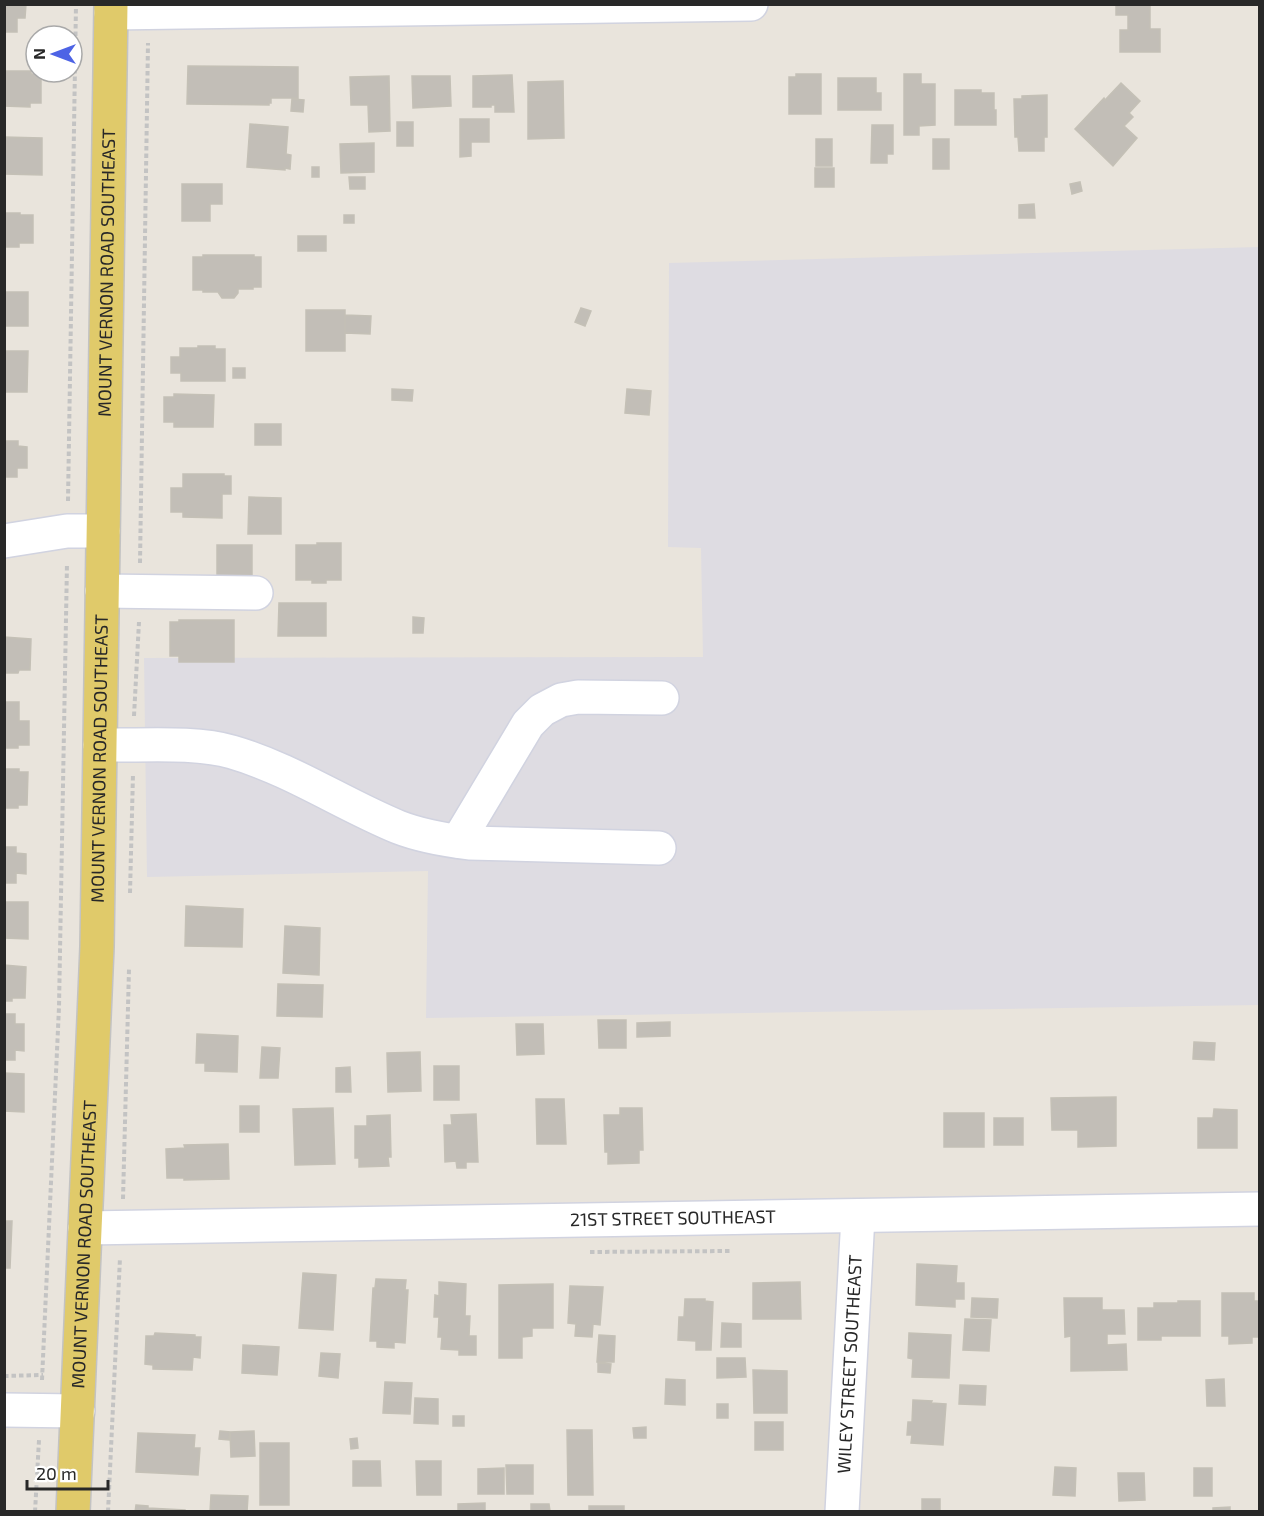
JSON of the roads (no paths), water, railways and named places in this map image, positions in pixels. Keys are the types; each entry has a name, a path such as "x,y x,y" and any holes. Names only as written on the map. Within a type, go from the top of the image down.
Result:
{"main road":[{"name":"MOUNT VERNON ROAD SOUTHEAST","path":"73,1512 97,947 111,9"}],"street":[{"path":"111,9 751,4"},
{"path":"4,541 67,531 103,531"},
{"path":"102,591 256,593"},
{"path":"458,841 528,724 542,710 561,700 578,696 662,698"},
{"path":"100,745 197,746 230,752 270,765 399,827 439,839 469,843 660,848"},
{"name":"21ST STREET SOUTHEAST","path":"85,1228 1260,1209"},
{"name":"WILEY STREET SOUTHEAST","path":"842,1512 858,1216"},
{"path":"4,1410 78,1411"}]}
